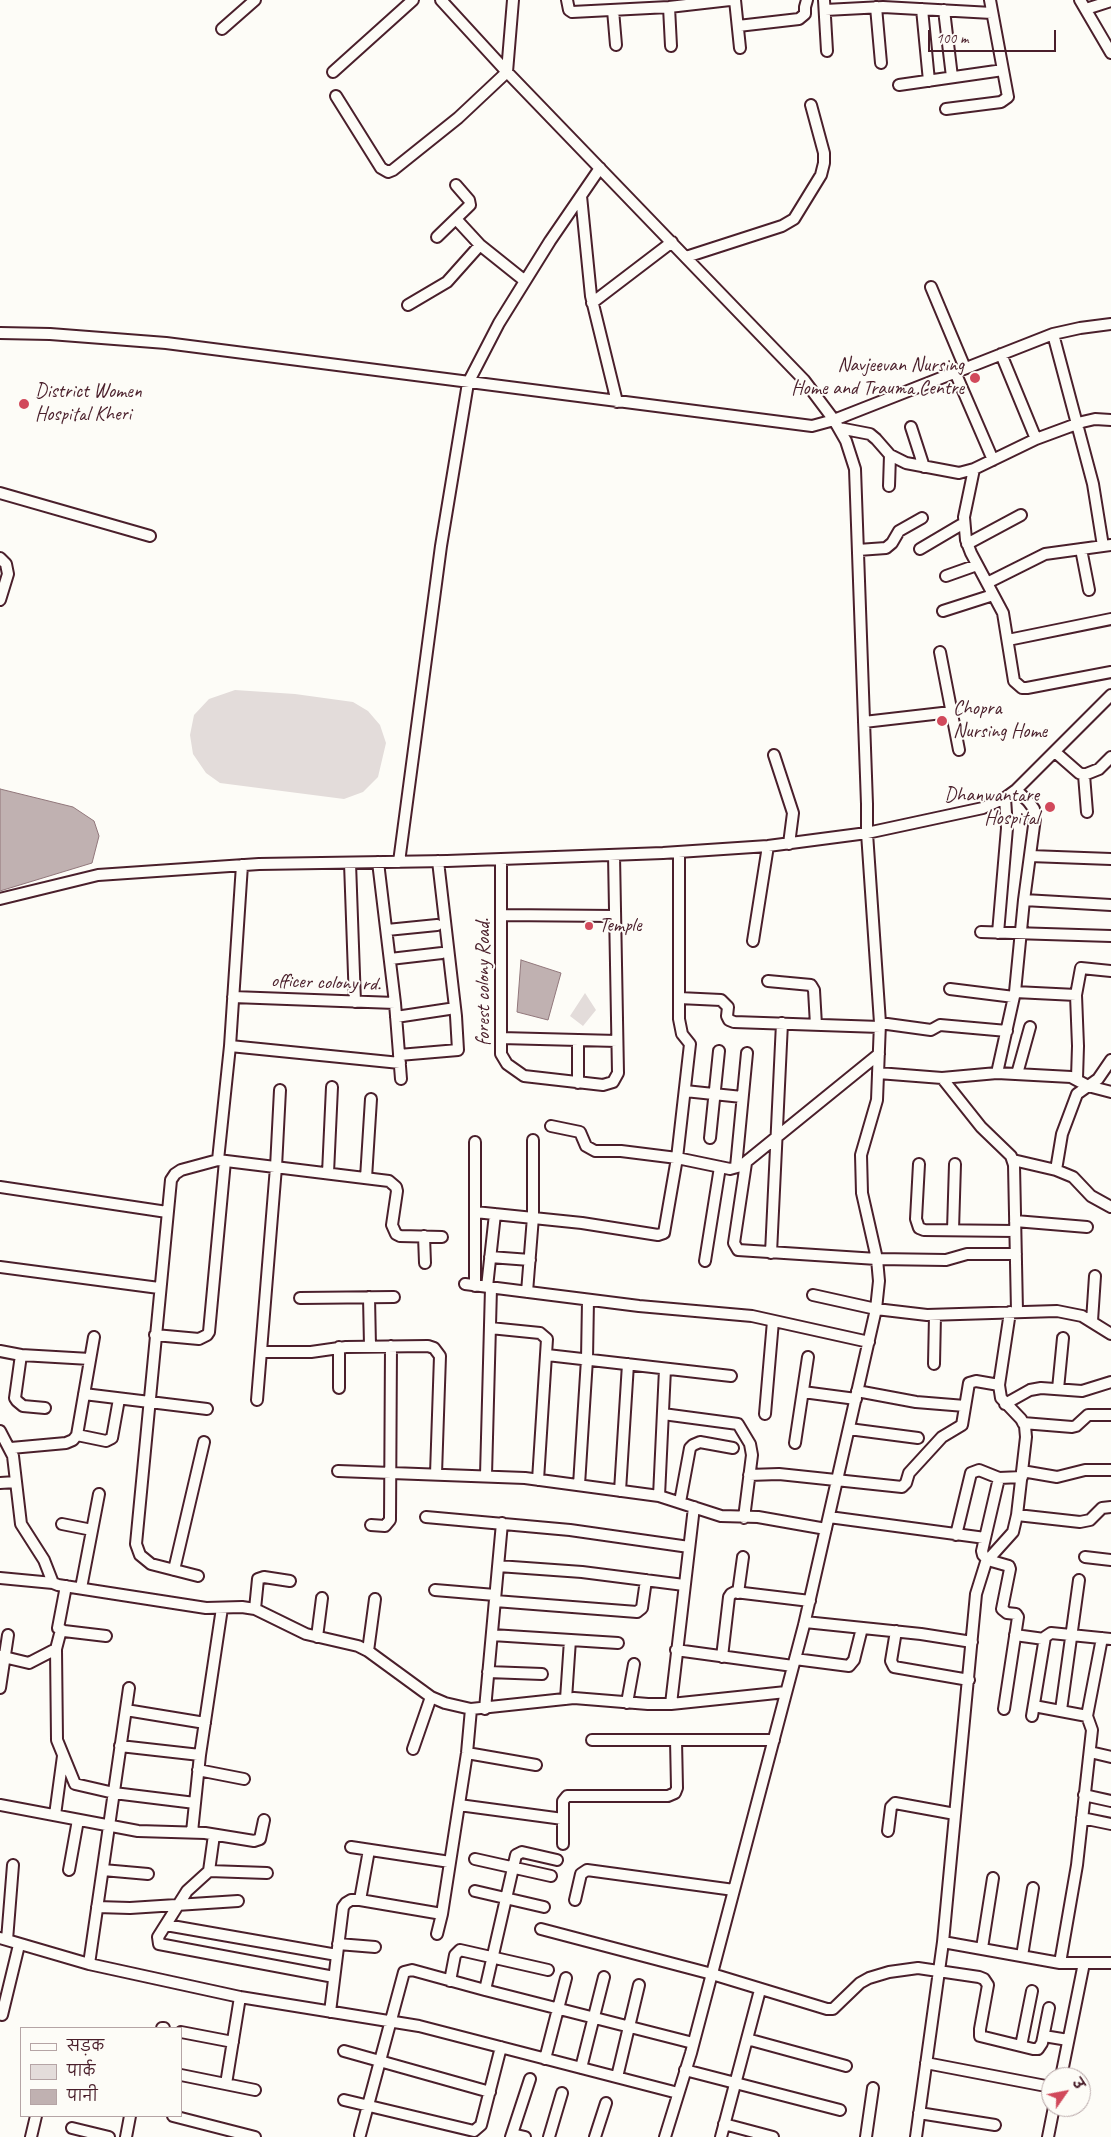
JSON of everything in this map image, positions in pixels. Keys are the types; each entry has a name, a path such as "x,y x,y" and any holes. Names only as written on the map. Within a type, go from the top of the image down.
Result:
{"street":[{"path":"222,29 255,0"},
{"path":"333,72 413,0"},
{"path":"440,0 804,380 846,440 855,469 867,833 880,1025 877,1100 861,1155 862,1193 877,1258 879,1281 876,1309 805,1622 712,1974 665,2137"},
{"path":"336,96 381,168 388,172 458,118 507,72 513,0"},
{"path":"567,0 569,10 572,12 669,7 730,0"},
{"path":"735,0 740,48"},
{"path":"738,26 799,19 805,14 808,0"},
{"path":"946,109 1008,98 990,0"},
{"path":"1111,1 1083,4 1111,52"},
{"path":"827,51 824,5 881,5 992,13"},
{"path":"881,5 881,63"},
{"path":"669,7 671,46"},
{"path":"922,9 929,81"},
{"path":"613,10 616,45"},
{"path":"944,10 952,78"},
{"path":"899,86 1004,70"},
{"path":"686,257 782,226 794,219 821,175 824,163 824,152 811,104"},
{"path":"399,862 441,546 468,383 499,323 600,168"},
{"path":"437,237 470,205 469,200 456,185"},
{"path":"581,196 592,303 617,402"},
{"path":"456,219 480,245 525,281"},
{"path":"592,303 672,242"},
{"path":"408,305 447,282 480,245"},
{"path":"931,287 965,368"},
{"path":"0,333 50,334 166,343 812,426 836,424 954,372 1052,334 1111,324"},
{"path":"987,584 1046,554 1107,545 1093,484 1052,334"},
{"path":"1001,354 1036,439"},
{"path":"954,372 993,460"},
{"path":"836,424 870,434 890,455 906,463 959,473 974,469 1036,439 1077,424 1095,419 1111,420"},
{"path":"911,427 924,467"},
{"path":"890,455 890,486"},
{"path":"974,469 964,523 968,544 977,565 1003,613 1014,682 1022,688 1111,672"},
{"path":"0,493 150,536"},
{"path":"968,544 1021,514"},
{"path":"858,550 886,548 892,543 899,531 922,518"},
{"path":"920,549 964,523"},
{"path":"1081,549 1088,590"},
{"path":"0,558 6,564 8,574 0,600"},
{"path":"946,576 977,565"},
{"path":"943,611 993,595"},
{"path":"1008,640 1111,619"},
{"path":"940,652 959,750"},
{"path":"0,899 98,875 242,865 438,861 679,852 789,844 867,833 983,808 1005,798 1016,790 1111,695"},
{"path":"864,722 951,712"},
{"path":"1055,752 1079,773 1084,775 1099,769 1111,757"},
{"path":"774,755 793,813 789,844"},
{"path":"1084,775 1086,812"},
{"path":"997,1073 1015,994 1024,900 1035,818 1034,809 1016,790"},
{"path":"998,933 1007,828 1005,798"},
{"path":"753,941 768,846"},
{"path":"475,1212 533,1217 662,1235 666,1229 677,1158 690,1044 680,1027 679,852"},
{"name":"forest colony Road.","path":"501,859 500,1054 514,1071 524,1076 603,1085 613,1082 618,1073 614,855"},
{"path":"1030,856 1111,859"},
{"path":"230,1046 400,1059 458,1050 456,1016 438,861"},
{"name":"officer colony rd.","path":"233,997 395,1004 378,862"},
{"path":"350,863 355,1002"},
{"path":"155,1335 199,1339 209,1332 242,865"},
{"path":"1024,900 1111,905"},
{"path":"501,915 615,916"},
{"path":"386,930 437,925"},
{"path":"981,932 1111,936"},
{"path":"390,958 442,953"},
{"path":"1076,1078 1078,1046 1076,995 1081,968 1111,970"},
{"path":"768,981 811,985 814,990 816,1024"},
{"path":"950,988 1015,994 1076,995"},
{"path":"679,998 721,1000 728,1007 727,1016 729,1020 734,1022 880,1025 931,1030 940,1025 1007,1031"},
{"path":"395,1004 401,1079"},
{"path":"396,1017 450,1010"},
{"path":"771,1253 782,1023"},
{"path":"1017,1074 1030,1027"},
{"path":"500,1038 617,1041"},
{"path":"578,1040 578,1083"},
{"path":"710,1138 719,1051"},
{"path":"736,1168 746,1053"},
{"path":"551,1126 580,1132 586,1146 595,1151 621,1151 736,1168 746,1163 878,1054"},
{"path":"1056,1170 1061,1139 1074,1099 1081,1089 1098,1079 1111,1060"},
{"path":"878,1073 942,1078 997,1073 1076,1078 1088,1086 1111,1092"},
{"path":"916,2137 943,1942 976,1594 988,1560 1013,1532 1017,1515 1026,1437 1023,1423 1001,1398 999,1385 1013,1311 1016,1254 1013,1160 1008,1151 981,1128 942,1078"},
{"path":"328,1173 332,1087"},
{"path":"257,1400 276,1167 280,1090"},
{"path":"685,1091 742,1097"},
{"path":"366,1178 371,1099"},
{"path":"527,1292 533,1217 533,1140"},
{"path":"475,1142 475,1212 470,1285 588,1300 736,1314 773,1320 869,1342"},
{"path":"1013,1160 1056,1170 1073,1177 1091,1196 1110,1206 1111,1194"},
{"path":"198,1576 145,1560 140,1555 136,1544 159,1288 171,1180 174,1174 181,1170 221,1161 389,1181 396,1187 392,1224 396,1234 442,1237"},
{"path":"746,1163 734,1243 738,1250 946,1260 966,1254 1016,1254"},
{"path":"919,1164 917,1224 924,1230 1015,1226 1087,1227"},
{"path":"953,1230 955,1164"},
{"path":"705,1261 720,1167"},
{"path":"0,1187 167,1212"},
{"path":"486,1475 490,1257 495,1214"},
{"path":"424,1236 425,1263"},
{"path":"490,1257 530,1260"},
{"path":"0,1267 159,1288"},
{"path":"1092,1321 1095,1276"},
{"path":"812,1295 876,1309 935,1315 1057,1311 1082,1316 1111,1334"},
{"path":"369,1297 370,1346"},
{"path":"300,1298 394,1297"},
{"path":"580,1485 588,1359 588,1300"},
{"path":"934,1364 935,1315"},
{"path":"765,1414 773,1320"},
{"path":"490,1328 544,1335 548,1344 538,1480"},
{"path":"11,1448 66,1443 73,1440 77,1435 94,1337"},
{"path":"1058,1389 1063,1338"},
{"path":"261,1352 310,1352 339,1347 370,1346 428,1346 438,1351 440,1356 436,1474"},
{"path":"371,1525 385,1526 390,1520 391,1346"},
{"path":"339,1347 339,1388"},
{"path":"0,1351 21,1355 90,1358"},
{"path":"21,1355 15,1398 23,1406 45,1408"},
{"path":"547,1355 731,1376"},
{"path":"795,1443 808,1357"},
{"path":"620,1491 628,1364"},
{"path":"658,1496 665,1369"},
{"path":"750,1475 779,1474 902,1487 912,1470 942,1437 962,1424 967,1387 972,1381 999,1385"},
{"path":"1005,1404 1030,1390 1041,1388 1082,1391 1111,1382"},
{"path":"803,1392 857,1395 965,1406"},
{"path":"84,1394 207,1408"},
{"path":"77,1435 106,1440 112,1438 119,1399"},
{"path":"1023,1423 1072,1427 1092,1413 1111,1415"},
{"path":"663,1414 738,1424 752,1450 744,1518"},
{"path":"849,1429 918,1438"},
{"path":"0,1431 11,1448 22,1524 44,1560 53,1583"},
{"path":"174,1570 204,1442"},
{"path":"680,1502 690,1448 700,1442 733,1448"},
{"path":"956,1535 971,1473 979,1470 999,1478 1022,1474 1057,1477 1085,1470 1111,1470"},
{"path":"338,1471 486,1475 538,1480 658,1496 721,1516 766,1518 826,1529"},
{"path":"999,1478 982,1552 988,1560 1006,1564 1010,1568 1002,1609 1004,1612 1016,1614 1018,1617 1004,1709"},
{"path":"0,1483 16,1482"},
{"path":"81,1588 99,1494"},
{"path":"671,1704 694,1507"},
{"path":"1017,1515 1080,1522 1090,1520 1102,1508 1111,1507"},
{"path":"426,1517 502,1523 689,1547"},
{"path":"829,1517 986,1538"},
{"path":"485,1709 502,1523"},
{"path":"62,1524 92,1530"},
{"path":"738,1592 743,1557"},
{"path":"1085,1558 1111,1560"},
{"path":"498,1566 582,1572 684,1585"},
{"path":"254,1609 257,1582 260,1577 290,1581"},
{"path":"0,1578 53,1583 206,1608 242,1607 254,1609 296,1630 368,1651 431,1697 446,1704 472,1709 566,1699 671,1704 786,1692"},
{"path":"435,1590 638,1612 642,1608 646,1580"},
{"path":"1061,1710 1079,1580"},
{"path":"66,1586 57,1624 61,1630 56,1649 57,1740 74,1784 114,1793 195,1803"},
{"path":"722,1656 729,1597 731,1594 738,1592 810,1601"},
{"path":"317,1637 322,1598"},
{"path":"368,1651 375,1599"},
{"path":"192,1832 200,1755 222,1608"},
{"path":"805,1622 896,1631 972,1642"},
{"path":"676,1650 794,1663 849,1666 854,1660 862,1628"},
{"path":"61,1630 106,1636"},
{"path":"896,1631 892,1661 894,1667 968,1680"},
{"path":"1060,1963 1077,1865 1090,1752 1092,1730 1087,1716 1106,1638 1050,1633 1044,1639 1033,1711 1061,1710 1087,1716"},
{"path":"0,1688 2,1656 8,1635"},
{"path":"492,1635 618,1643"},
{"path":"1016,1635 1044,1639"},
{"path":"566,1699 570,1640"},
{"path":"2,1656 29,1663 56,1649"},
{"path":"626,1702 634,1664"},
{"path":"488,1672 542,1674"},
{"path":"89,1964 129,1688"},
{"path":"413,1749 431,1697"},
{"path":"437,1934 442,1914 459,1805 472,1709"},
{"path":"126,1710 205,1723"},
{"path":"592,1740 774,1740"},
{"path":"562,1844 563,1801 567,1796 671,1795 677,1788 676,1740"},
{"path":"120,1746 200,1755"},
{"path":"1090,1752 1111,1757"},
{"path":"467,1753 536,1765"},
{"path":"55,1815 63,1755"},
{"path":"198,1770 244,1779"},
{"path":"1084,1795 1111,1801"},
{"path":"888,1831 891,1807 895,1803 955,1814"},
{"path":"0,1805 150,1832 192,1832 258,1840 262,1836 264,1820"},
{"path":"459,1805 563,1819"},
{"path":"1082,1818 1111,1824"},
{"path":"69,1870 78,1820"},
{"path":"214,1834 209,1872 187,1891 158,1937 159,1944 334,1977"},
{"path":"351,1847 450,1862"},
{"path":"360,1900 369,1850"},
{"path":"485,1990 516,1854 522,1852 557,1860"},
{"path":"475,1859 551,1876"},
{"path":"13,1865 4,1939 19,1945 89,1964 240,1997 419,2026 678,2093"},
{"path":"103,1870 148,1874"},
{"path":"575,1900 581,1874 587,1870 734,1890"},
{"path":"209,1872 267,1873"},
{"path":"982,1948 993,1878"},
{"path":"1022,1956 1033,1888"},
{"path":"475,1891 544,1907"},
{"path":"330,2012 343,1907 351,1900 442,1914"},
{"path":"97,1907 118,1908 238,1901"},
{"path":"166,1925 337,1955"},
{"path":"541,1929 712,1974 827,2009 833,2009 860,1983 869,1978 903,1970 918,1968 939,1970 984,1979 988,1985 988,1990 980,2036 1038,2049 1044,2036 1049,2008"},
{"path":"943,1942 1060,1963 1111,1963"},
{"path":"338,1944 375,1947"},
{"path":"2,2015 19,1945"},
{"path":"450,1981 457,1952 465,1950 548,1970"},
{"path":"1063,2067 1084,1963"},
{"path":"360,2135 403,1975 407,1970 693,2043"},
{"path":"580,2068 604,1977"},
{"path":"546,2059 566,1978"},
{"path":"617,2077 640,1985"},
{"path":"721,2137 760,1990"},
{"path":"1021,2046 1032,1990"},
{"path":"226,2084 240,1997"},
{"path":"182,2032 233,2042"},
{"path":"1044,2036 1068,2040"},
{"path":"747,2039 846,2066"},
{"path":"344,2100 474,2131 481,2125 501,2048"},
{"path":"344,2051 490,2092"},
{"path":"926,2063 1041,2085"},
{"path":"685,2070 840,2110"},
{"path":"182,2075 254,2090"},
{"path":"525,2137 511,2135 530,2079"},
{"path":"866,2137 873,2088"},
{"path":"549,2137 562,2093"},
{"path":"595,2137 606,2103"},
{"path":"919,2113 995,2125"},
{"path":"31,2137 36,2117"},
{"path":"126,2137 130,2117"},
{"path":"176,2117 239,2135 255,2137"},
{"path":"1048,2137 1052,2117"},
{"path":"724,2124 773,2137"},
{"path":"72,2128 109,2137"}],"green space":[{"path":"235,690 295,694 353,702 368,711 380,725 386,743 378,777 363,792 344,799 220,783 206,773 193,754 190,735 194,715 209,699"},
{"path":"585,993 596,1010 583,1026 570,1016"}],"water":[{"path":"0,789 73,807 94,821 99,836 92,863 0,891"},
{"path":"521,960 561,973 548,1020 517,1012"}],"place":[{"name":"Navjeevan Nursing Home and Trauma Centre","path":"975,378"},
{"name":"District Women Hospital Kheri","path":"24,404"},
{"name":"Chopra Nursing Home","path":"942,721"},
{"name":"Dhanwantare Hospital","path":"1050,807"},
{"name":"Temple","path":"589,926"}]}
